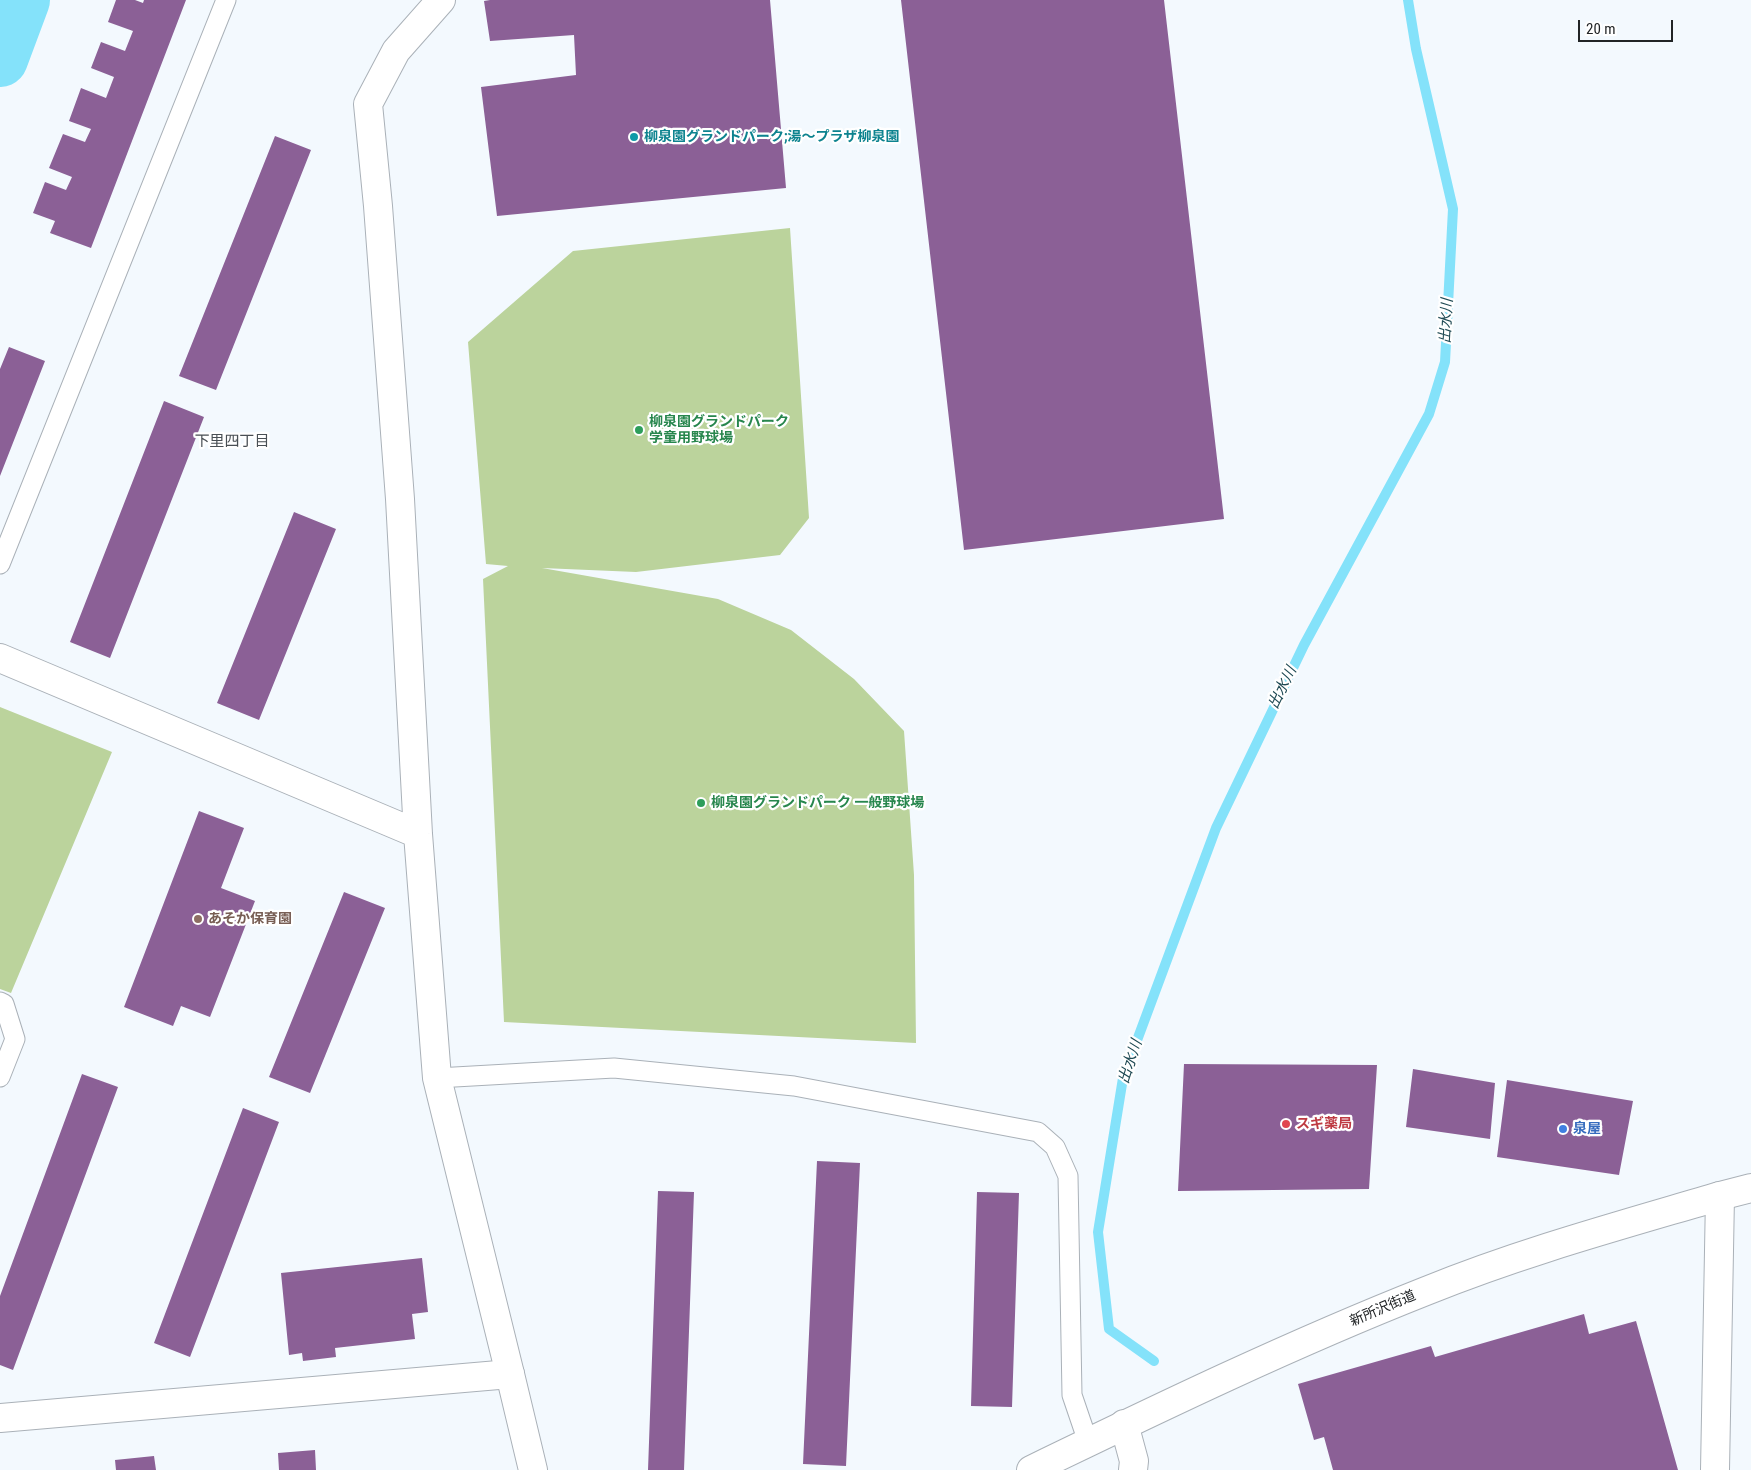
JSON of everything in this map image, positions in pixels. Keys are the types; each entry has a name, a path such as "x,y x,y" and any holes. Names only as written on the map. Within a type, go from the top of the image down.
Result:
{"street":[{"path":"441,0 396,52 368,104 378,206 400,499 418,834 437,1078 533,1470"},
{"path":"0,658 418,834"},
{"name":"新所沢街道","path":"1031,1470 1124,1424 1300,1344 1427,1290 1538,1250 1751,1188"},
{"path":"1715,1470 1720,1196"},
{"path":"0,1418 510,1374"},
{"path":"1124,1424 1134,1461 1133,1470"}],"lane":[{"path":"0,564 226,0"},
{"path":"0,1002 4,1004 15,1039 0,1077"},
{"path":"437,1078 614,1068 794,1086 1038,1132 1055,1147 1068,1176 1072,1395 1088,1442"}],"green space":[{"name":"柳泉園グランドパーク 一般野球場","path":"790,228 809,518 780,555 636,572 542,568 718,599 791,630 854,679 904,731 914,875 916,1043 504,1022 483,579 508,566 486,564 468,342 573,251"},
{"path":"0,707 112,752 11,993 0,989"}],"building":[{"path":"116,0 135,0 143,3 144,0 186,0 91,248 50,233 55,221 33,213 45,182 66,190 72,177 49,168 63,134 85,142 91,129 69,121 81,88 106,98 114,77 91,68 101,42 125,51 133,31 108,22"},
{"name":"柳泉園グランドパーク;湯〜プラザ柳泉園","path":"770,0 786,188 497,216 481,87 576,75 574,35 490,41 484,1"},
{"path":"901,0 1164,0 1224,519 964,550"},
{"path":"275,136 311,150 216,390 179,376"},
{"path":"9,347 45,361 0,476 0,369"},
{"path":"164,401 204,417 110,658 70,642"},
{"path":"294,512 336,529 259,720 217,703"},
{"path":"199,811 244,828 221,888 255,901 210,1017 181,1006 173,1026 124,1007"},
{"path":"344,892 385,908 310,1093 269,1077"},
{"path":"1184,1064 1377,1065 1369,1189 1178,1191"},
{"path":"1413,1069 1495,1083 1490,1139 1406,1127"},
{"path":"82,1074 118,1087 13,1370 0,1365 0,1296"},
{"path":"1507,1080 1633,1101 1619,1175 1497,1157"},
{"path":"243,1108 279,1122 190,1357 154,1343"},
{"path":"817,1161 860,1163 846,1466 803,1464"},
{"path":"658,1191 694,1192 684,1470 648,1470"},
{"path":"977,1192 1019,1193 1012,1407 971,1406"},
{"path":"422,1258 428,1312 412,1314 415,1339 335,1348 336,1357 303,1361 302,1353 289,1355 281,1273"},
{"path":"1584,1314 1589,1334 1636,1321 1678,1470 1333,1470 1324,1437 1314,1440 1298,1384 1431,1346 1435,1357"},
{"path":"315,1450 316,1470 279,1470 278,1453"},
{"path":"154,1456 156,1470 116,1470 115,1460"}],"waterway":[{"path":"0,59 22,0"},
{"name":"出水川","path":"1154,1361 1109,1329 1098,1232 1123,1078 1216,828 1304,645 1429,414 1445,362 1453,209 1416,49 1408,0"}],"place":[{"name":"柳泉園グランドパーク;湯〜プラザ柳泉園","path":"634,137"},
{"name":"柳泉園グランドパーク 学童用野球場","path":"639,430"},
{"name":"柳泉園グランドパーク 一般野球場","path":"701,803"},
{"name":"あそか保育園","path":"198,919"},
{"name":"スギ薬局","path":"1286,1124"},
{"name":"泉屋","path":"1563,1129"}],"district":[{"name":"下里四丁目","path":"232,442"}]}
